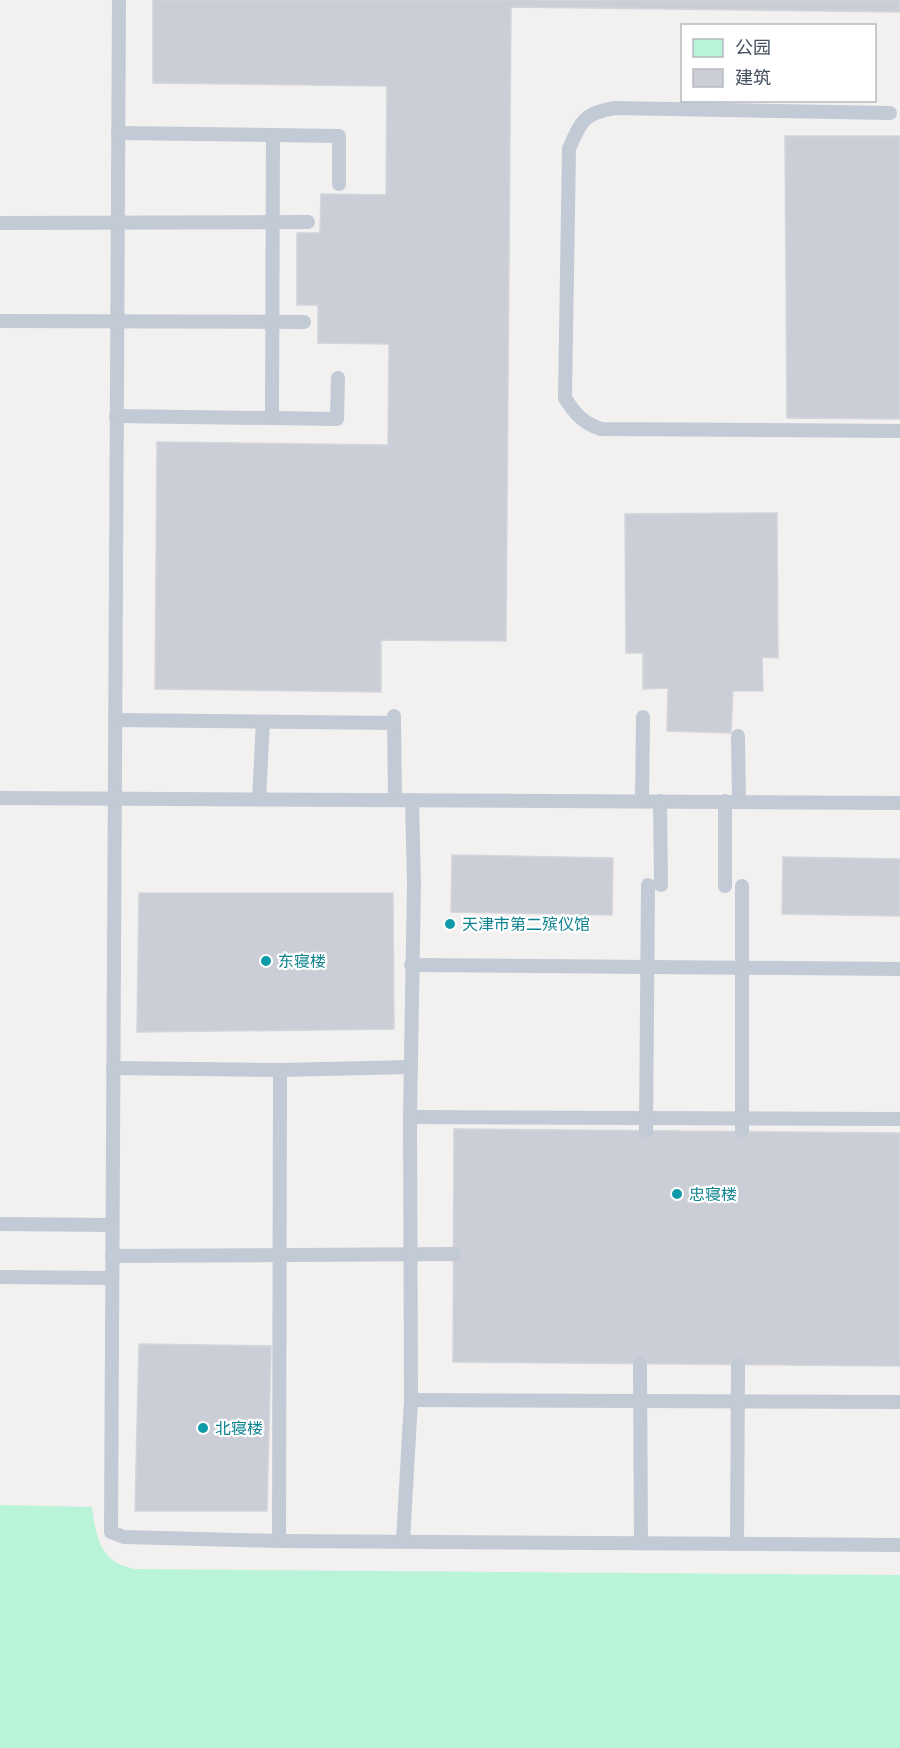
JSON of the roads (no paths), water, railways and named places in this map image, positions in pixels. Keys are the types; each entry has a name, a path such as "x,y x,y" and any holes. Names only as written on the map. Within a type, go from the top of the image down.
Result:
{"lane":[{"path":"118,0 111,1532 124,1537 279,1541 900,1545"},
{"path":"890,113 615,108 592,112 579,125 569,149 565,398 574,413 586,424 601,429 900,431"},
{"path":"118,133 339,136 339,184"},
{"path":"273,136 273,416"},
{"path":"0,223 308,222"},
{"path":"0,321 304,322"},
{"path":"116,416 273,416 337,419 338,378"},
{"path":"642,801 643,717"},
{"path":"115,720 262,722 394,719 395,800"},
{"path":"259,799 262,722"},
{"path":"725,886 738,736"},
{"path":"0,798 900,803"},
{"path":"404,1541 411,1400 410,1117 414,883 412,800"},
{"path":"646,1124 647,967 660,801"},
{"path":"742,886 742,1124"},
{"path":"411,965 900,969"},
{"path":"113,1068 280,1070 411,1067"},
{"path":"279,1541 280,1070"},
{"path":"410,1117 646,1124 742,1124 900,1119"},
{"path":"0,1224 112,1225"},
{"path":"112,1256 454,1254"},
{"path":"0,1276 112,1278"},
{"path":"640,1364 641,1543"},
{"path":"737,1544 738,1365"},
{"path":"411,1400 900,1402"}],"place":[{"name":"天津市第二殡仪馆","path":"450,924"},
{"name":"东寝楼","path":"266,961"},
{"name":"忠寝楼","path":"677,1194"},
{"name":"北寝楼","path":"203,1428"}]}
